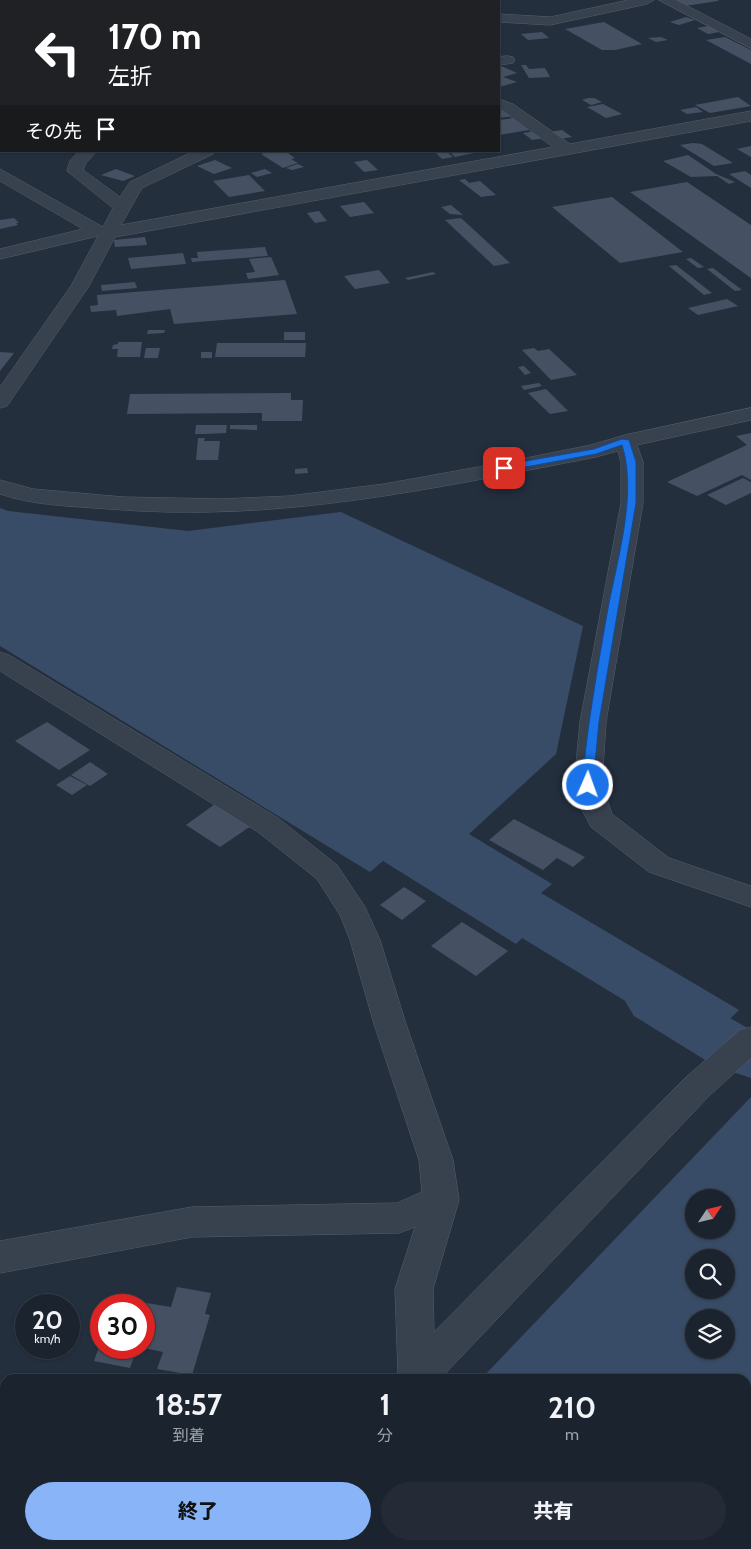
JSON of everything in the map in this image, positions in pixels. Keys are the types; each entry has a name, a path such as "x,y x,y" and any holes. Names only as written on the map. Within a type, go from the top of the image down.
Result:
{"street":[{"path":"500,18 550,21 647,0"},
{"path":"666,0 751,44"},
{"path":"500,103 508,107 566,149"},
{"path":"0,254 103,232 751,116"},
{"path":"88,152 74,168 77,174 122,208"},
{"path":"0,402 80,286 103,232 136,186 205,152"},
{"path":"0,174 103,232"},
{"path":"83,178 136,186"},
{"path":"0,487 54,497 119,504 169,505 279,502 351,496 596,451 625,440 751,414"},
{"path":"625,440 632,462 632,503 593,722 588,776 593,804 601,820 659,865 751,897"},
{"path":"0,660 268,825 327,872 354,914 365,940 390,1024 436,1160 441,1200 414,1289 415,1374"},
{"path":"418,1374 697,1087 751,1040"},
{"path":"0,1257 192,1222 398,1218 441,1200"}],"water":[{"path":"0,508 8,511 188,531 341,512 583,626 556,754 469,834 552,884 541,893 739,1010 701,1047 522,938 516,944 383,861 370,872 0,646"},
{"path":"751,1097 751,1374 486,1374"}],"building":[{"path":"676,0 718,0 718,1 685,6"},
{"path":"686,17 695,20 679,25 670,22"},
{"path":"604,22 642,44 615,50 602,50 565,29"},
{"path":"708,26 719,32 708,34 697,28"},
{"path":"542,32 549,38 528,40 521,34"},
{"path":"661,37 668,40 656,42 648,38"},
{"path":"725,37 751,50 751,64 706,40"},
{"path":"500,65 517,73 503,77 517,82 500,87"},
{"path":"521,65 526,65 529,69 545,68 550,77 529,78"},
{"path":"738,97 751,106 710,113 695,105"},
{"path":"594,98 602,102 591,105 582,100"},
{"path":"603,104 622,114 606,118 587,107"},
{"path":"696,107 703,112 687,114 680,110"},
{"path":"504,110 513,116 500,118 500,111"},
{"path":"513,118 529,130 500,135 500,120"},
{"path":"562,130 572,137 560,139 550,132"},
{"path":"536,131 546,138 532,140 523,133"},
{"path":"702,144 733,163 714,166 680,145"},
{"path":"751,146 751,157 737,149"},
{"path":"267,152 286,152 295,158 291,159 298,163 283,168 261,154"},
{"path":"435,152 447,152 453,157 442,159"},
{"path":"450,152 479,152 455,157"},
{"path":"688,155 716,174 735,182 729,184 717,176 691,177 663,161"},
{"path":"215,160 232,168 214,174 197,166"},
{"path":"367,160 378,170 364,172 354,162"},
{"path":"298,164 304,167 292,170 286,168"},
{"path":"116,169 135,176 123,181 101,175"},
{"path":"265,169 272,173 257,177 251,173"},
{"path":"745,171 751,175 751,188 729,174"},
{"path":"249,175 265,191 229,197 213,181"},
{"path":"465,179 469,183 480,181 496,195 481,197 459,180"},
{"path":"687,182 751,225 751,278 630,192"},
{"path":"612,197 683,252 620,263 552,207"},
{"path":"364,202 374,213 350,217 340,206"},
{"path":"451,205 463,215 450,214 441,207"},
{"path":"319,211 327,221 315,223 307,213"},
{"path":"14,218 19,223 16,223 18,225 0,229 0,220"},
{"path":"461,218 510,263 494,266 445,220"},
{"path":"145,237 147,245 115,247 114,240"},
{"path":"265,247 268,256 192,262 191,258 198,258 197,252"},
{"path":"183,253 186,264 131,269 128,258"},
{"path":"271,257 279,275 248,279 246,273 255,272 249,259"},
{"path":"691,258 704,267 698,268 686,259"},
{"path":"676,265 712,293 704,295 669,266"},
{"path":"713,268 742,290 735,291 707,269"},
{"path":"379,270 390,283 355,289 344,276"},
{"path":"433,272 436,274 408,280 405,278"},
{"path":"285,280 297,314 174,324 170,309 117,316 116,310 91,312 90,306 98,305 97,295"},
{"path":"135,282 137,288 102,291 101,285"},
{"path":"727,299 738,306 698,315 688,308"},
{"path":"148,330 165,330 164,333 147,334"},
{"path":"284,332 305,332 305,340 284,340"},
{"path":"118,342 142,342 140,357 117,357 118,349 112,349 113,345 118,344"},
{"path":"217,343 306,343 305,357 215,357"},
{"path":"146,348 160,348 158,358 144,358"},
{"path":"534,348 538,351 549,349 577,375 551,380 522,350"},
{"path":"0,352 14,353 0,371"},
{"path":"201,352 212,352 212,358 201,358"},
{"path":"524,366 531,373 525,375 518,367"},
{"path":"539,383 542,386 524,390 521,386"},
{"path":"546,389 568,411 550,414 528,393"},
{"path":"291,393 291,400 303,400 302,421 262,421 262,413 127,414 130,394"},
{"path":"196,425 227,425 226,433 195,434"},
{"path":"230,425 257,425 257,430 230,429"},
{"path":"751,433 751,480 742,475 697,496 667,482 747,445 736,436"},
{"path":"198,438 205,438 204,441 220,441 218,460 196,460"},
{"path":"307,468 308,473 295,474 295,469"},
{"path":"743,478 751,482 751,493 726,505 707,495"},
{"path":"47,722 90,750 59,770 15,741"},
{"path":"90,762 108,774 90,786 71,775"},
{"path":"70,776 87,785 72,795 56,785"},
{"path":"215,804 251,826 220,847 186,825"},
{"path":"514,819 585,857 573,867 557,858 543,870 489,840"},
{"path":"404,887 426,901 402,920 380,905"},
{"path":"462,922 508,951 476,976 431,946"},
{"path":"177,1287 211,1293 205,1314 210,1315 192,1374 157,1369 163,1352 155,1350 155,1304 171,1307"},
{"path":"95,1359 133,1359 130,1368 94,1361"}],"waterway":[{"path":"654,1001 736,1050 751,1055"}],"route":[{"path":"504,468 596,451 625,440 632,462 632,503 593,722 588,785"}]}
